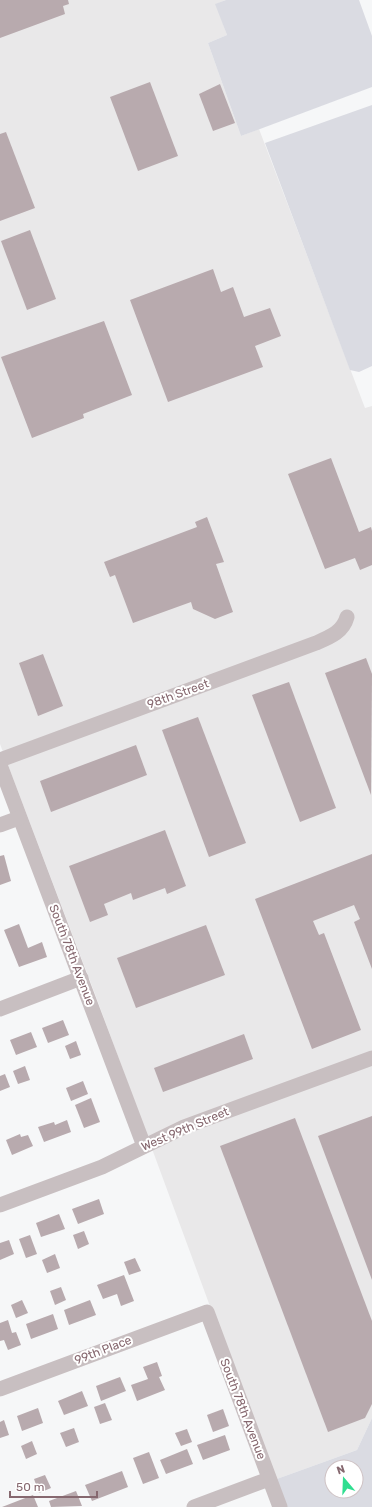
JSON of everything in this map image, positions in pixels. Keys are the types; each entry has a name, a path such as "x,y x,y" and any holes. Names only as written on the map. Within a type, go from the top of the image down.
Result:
{"street":[{"name":"98th Street","path":"0,760 316,643 340,631 345,624 347,617"},
{"name":"South 78th Avenue","path":"0,765 144,1146"},
{"path":"0,825 19,818"},
{"path":"0,1009 81,978"},
{"name":"West 99th Street","path":"0,1205 102,1167 184,1127 372,1058"},
{"name":"South 78th Avenue","path":"206,1312 280,1507"},
{"name":"99th Place","path":"0,1389 206,1312"},
{"path":"194,1507 270,1479"}],"shaded area":[{"path":"0,0 226,0 216,4 227,35 208,43 241,136 259,129 365,408 372,406 372,1418 357,1450 332,1459 324,1459 324,1462 274,1480 95,994 0,744"},
{"path":"226,0 359,0 372,36 372,87 241,136 208,43 227,35 215,4"},
{"path":"372,105 372,366 359,372 350,370 265,143"},
{"path":"372,1418 372,1507 284,1507 274,1480 324,1462 324,1499 364,1499 364,1459 332,1459 357,1450"}],"building":[{"path":"0,0 68,0 69,4 63,6 65,14 0,38"},
{"path":"150,82 178,156 138,171 110,97"},
{"path":"220,84 235,123 213,131 199,94"},
{"path":"6,132 35,208 0,221 0,134"},
{"path":"30,230 56,299 27,310 1,241"},
{"path":"213,269 221,292 233,287 244,317 270,308 281,336 255,346 263,367 168,402 130,300"},
{"path":"104,321 132,395 83,414 84,418 32,438 1,357"},
{"path":"331,458 359,532 371,527 372,565 360,570 355,558 325,569 288,474"},
{"path":"207,517 224,562 216,564 233,612 215,619 193,609 191,602 133,623 115,575 110,577 104,562 197,527 195,522"},
{"path":"43,654 63,706 38,716 19,663"},
{"path":"366,658 372,674 371,795 325,673"},
{"path":"289,682 336,808 300,822 252,695"},
{"path":"198,717 246,843 209,857 162,730"},
{"path":"136,745 147,775 51,812 40,781"},
{"path":"165,830 186,886 167,894 165,888 133,900 131,893 104,904 108,915 90,922 69,866"},
{"path":"372,854 372,969 354,922 360,919 354,905 313,921 319,935 324,933 361,1030 312,1049 255,899"},
{"path":"4,855 11,881 0,885 0,856"},
{"path":"19,924 28,948 42,942 47,957 19,967 4,930"},
{"path":"206,925 225,975 136,1008 117,958"},
{"path":"63,1020 69,1035 48,1043 42,1028"},
{"path":"31,1032 37,1047 16,1055 10,1040"},
{"path":"244,1034 253,1059 163,1092 154,1068"},
{"path":"76,1041 81,1055 70,1059 65,1046"},
{"path":"25,1066 30,1080 18,1084 13,1071"},
{"path":"5,1074 10,1087 0,1091 0,1076"},
{"path":"83,1081 88,1094 71,1101 66,1088"},
{"path":"91,1098 100,1122 84,1128 75,1105"},
{"path":"372,1116 372,1280 318,1136"},
{"path":"295,1118 372,1321 372,1404 365,1418 328,1432 220,1146"},
{"path":"67,1120 71,1132 44,1142 38,1127 54,1122 55,1125"},
{"path":"20,1134 21,1137 28,1135 33,1146 12,1155 6,1140"},
{"path":"99,1199 104,1214 78,1224 72,1209"},
{"path":"59,1214 65,1229 41,1237 36,1223"},
{"path":"84,1231 89,1244 78,1249 73,1235"},
{"path":"30,1235 37,1254 26,1258 19,1239"},
{"path":"9,1240 14,1254 0,1260 0,1243"},
{"path":"55,1254 60,1268 47,1273 42,1260"},
{"path":"135,1258 141,1271 129,1275 124,1262"},
{"path":"124,1275 134,1301 121,1306 117,1294 103,1299 97,1285"},
{"path":"61,1287 66,1300 55,1305 50,1291"},
{"path":"22,1300 28,1313 16,1318 11,1305"},
{"path":"90,1300 96,1315 69,1325 64,1310"},
{"path":"53,1314 58,1329 31,1339 26,1324"},
{"path":"8,1320 12,1333 16,1332 21,1345 8,1350 4,1340 0,1341 0,1323"},
{"path":"157,1362 162,1376 159,1377 165,1390 137,1401 131,1385 148,1379 143,1367"},
{"path":"120,1377 126,1391 101,1401 96,1386"},
{"path":"82,1391 88,1406 64,1415 58,1401"},
{"path":"105,1403 112,1420 100,1424 94,1407"},
{"path":"38,1408 43,1423 22,1431 17,1416"},
{"path":"223,1409 229,1426 213,1432 207,1415"},
{"path":"4,1420 9,1435 0,1438 0,1422"},
{"path":"74,1428 79,1442 66,1447 60,1433"},
{"path":"187,1429 192,1442 181,1446 175,1433"},
{"path":"225,1435 230,1450 203,1460 197,1445"},
{"path":"32,1441 37,1454 26,1459 21,1446"},
{"path":"187,1449 193,1464 166,1474 160,1460"},
{"path":"149,1452 159,1478 143,1484 133,1458"},
{"path":"122,1471 128,1487 92,1501 85,1485"},
{"path":"45,1475 51,1488 39,1493 34,1479"},
{"path":"76,1491 82,1506 51,1507 49,1501"},
{"path":"33,1495 38,1507 2,1507"}]}
